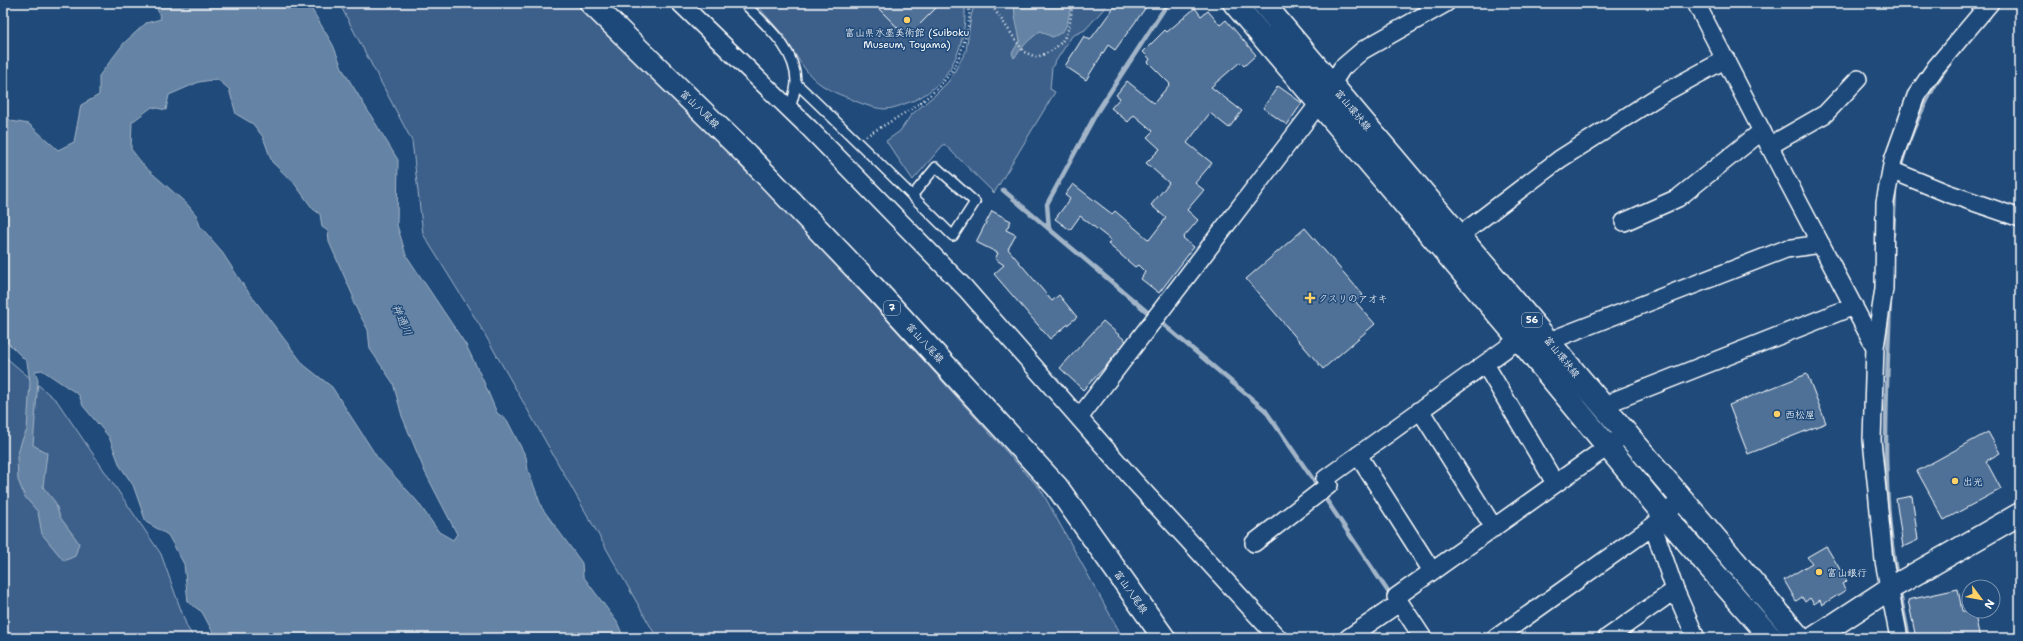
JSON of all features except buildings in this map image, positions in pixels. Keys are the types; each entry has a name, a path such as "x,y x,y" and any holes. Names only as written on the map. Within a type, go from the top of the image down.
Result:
{"main road":[{"name":"富山八尾線","path":"591,3 758,166 877,291 1052,481 1164,638"},
{"name":"富山環状線","path":"1234,3 1320,102 1519,339 1617,440 1681,499 1800,638"},
{"name":"富山環状線","path":"1263,3 1460,235 1604,408 1617,440 1659,520 1771,638"},
{"path":"1814,638 1896,586 2020,514"}],"street":[{"path":"680,3 790,109 966,289 1079,418 1278,638"},
{"path":"1079,418 1320,102 1342,68 1363,50 1446,3"},
{"path":"1696,3 1726,59 1769,146 1875,347"},
{"path":"1899,638 1896,586 1884,561 1872,440 1875,347 1884,289 1885,202 1896,171 1893,160 1916,96 1936,67 1990,3"},
{"path":"1442,249 1560,159 1662,94 1726,59"},
{"path":"1769,146 1825,114 1858,78"},
{"path":"1624,222 1678,198 1762,131"},
{"path":"1896,171 1947,193 2020,218"},
{"path":"1254,543 1329,485 1325,479 1519,339 1543,334 1786,249 1821,244"},
{"path":"1604,408 1616,400 1854,306"},
{"path":"1485,364 1555,484"},
{"path":"1420,410 1494,528"},
{"path":"1423,638 1395,606 1396,597 1617,440"},
{"path":"1358,455 1432,571"},
{"path":"1496,638 1659,520 1681,499"},
{"path":"1659,520 1675,590 1696,638"},
{"path":"1607,638 1675,590"},
{"path":"1348,638 1395,606"}],"lane":[{"path":"744,3 781,41 794,66 796,83 790,109"},
{"path":"796,83 953,236 975,202 936,167 912,196"}],"path":[{"path":"858,142 933,94 944,81 954,68 962,50 969,20 969,3"},
{"path":"990,3 1024,52 1036,57 1049,52 1063,41 1069,31 1072,6 1074,3"}],"shaded area":[{"path":"339,3 579,3 751,170 1041,490 1123,638 657,638 480,326 423,234 412,141"},
{"path":"755,3 873,3 907,37 941,3 962,3 965,7 965,22 958,52 952,65 933,88 921,97 907,103 884,109 857,102 818,82 805,69 783,35"},
{"path":"978,3 1109,3 1085,30 1072,36 1052,67 1050,89 1055,92 994,193 944,144 913,180 886,141 900,131 911,115 949,81 966,51 971,16 974,6"},
{"path":"3,355 57,401 161,554 187,627 194,638 3,638"}],"water":[{"name":"神通川","path":"155,3 308,3 333,45 343,70 398,160 397,225 406,255 466,345 497,413 507,420 526,457 528,470 542,508 582,563 583,576 617,622 624,638 216,638 202,612 188,602 184,564 168,535 146,522 133,485 120,466 109,437 83,406 79,395 42,370 35,371 38,380 33,445 47,453 43,487 55,502 60,517 79,543 75,556 64,561 42,534 38,512 25,497 18,480 17,457 22,440 27,430 30,382 27,362 3,338 3,111 11,121 29,124 58,150 74,142 81,105 99,95 99,76 124,43 146,23 161,19","holes":["217,79 229,89 236,114 253,124 263,137 272,162 294,183 313,209 320,214 322,227 328,231 329,242 353,296 353,302 368,330 370,349 393,383 402,416 425,472 457,534 453,540 439,532 417,501 377,457 332,387 304,365 244,286 220,249 200,226 197,216 187,204 145,167 131,149 132,122 152,107 166,110 169,95 199,82"]},
{"path":"1014,3 1072,3 1067,23 1062,31 1052,37 1040,31 1027,42 1014,58 1012,53 1020,40"}],"waterway":[{"path":"1049,229 1047,204 1097,112 1168,3"},
{"path":"1900,169 1908,143 1920,115 1934,87 1949,64"},
{"path":"1003,190 1152,316"},
{"path":"1893,235 1895,192"},
{"path":"1890,300 1886,439 1888,509 1897,578"},
{"path":"1158,320 1265,410 1319,488"},
{"path":"1323,495 1391,596"},
{"path":"1899,589 1909,638"}],"place":[{"name":"富山県水墨美術館 (Suiboku Museum, Toyama)","path":"907,20"},
{"name":"クスリのアオキ","path":"1310,298"},
{"name":"西松屋","path":"1777,414"},
{"name":"出光","path":"1955,481"},
{"name":"富山銀行","path":"1819,572"}]}
